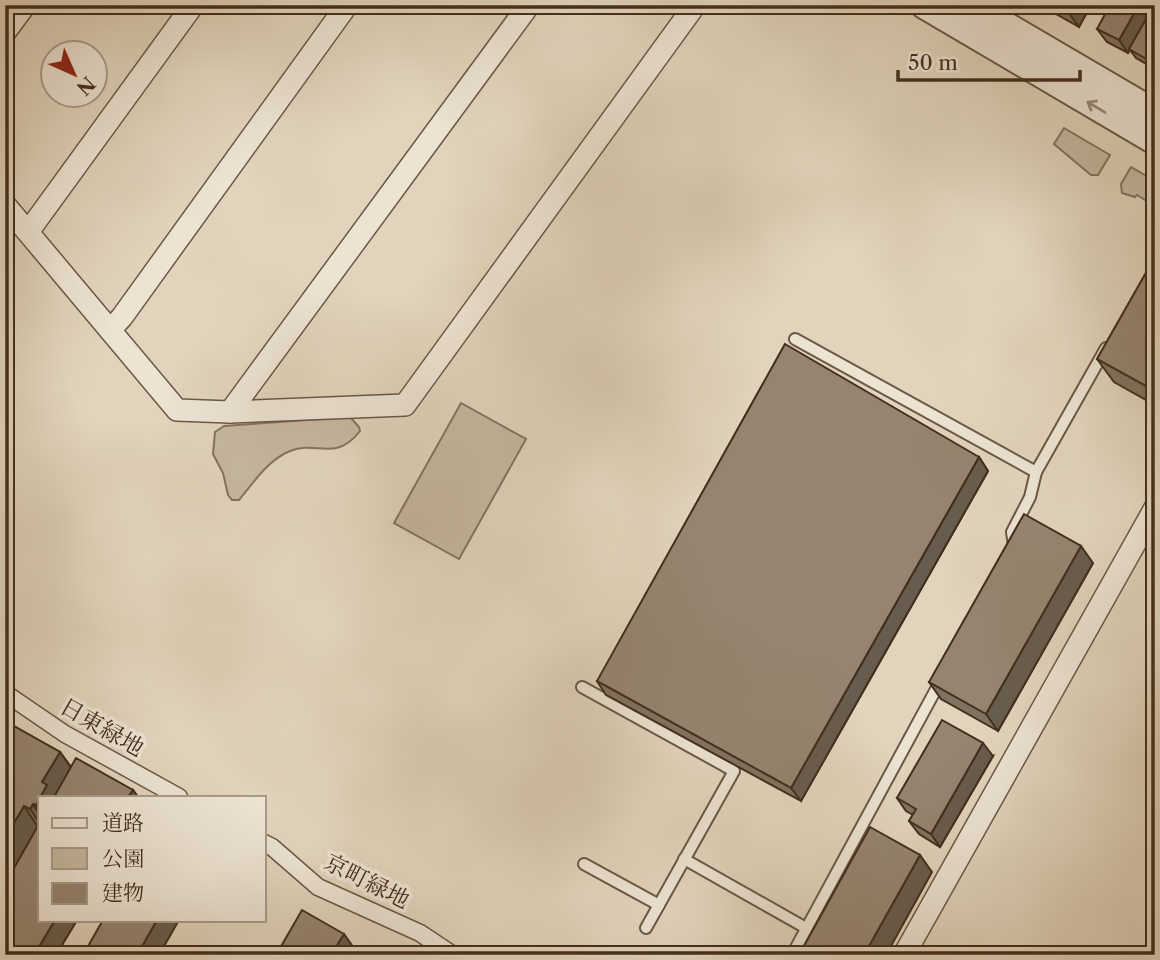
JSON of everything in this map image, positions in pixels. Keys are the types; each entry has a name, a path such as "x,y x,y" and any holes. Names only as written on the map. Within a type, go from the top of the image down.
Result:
{"street":[{"path":"5,33 25,5"},
{"path":"28,232 194,5"},
{"path":"110,330 347,5"},
{"path":"230,412 529,5"},
{"path":"5,205 177,410 230,412 405,405 695,5"},
{"path":"971,5 1155,113"},
{"path":"928,6 1155,141"},
{"path":"904,955 1155,508"},
{"name":"日東緑地","path":"5,693 65,734 176,796"},
{"name":"京町緑地","path":"266,844 318,887 420,933 453,955"}],"lane":[{"path":"1007,558 1014,546 1012,532 1030,497 1036,471 1115,333"},
{"path":"795,339 1036,471"},
{"path":"792,955 949,665"},
{"path":"582,687 734,771 646,928"},
{"path":"684,859 806,928"},
{"path":"583,864 659,905"}],"green space":[{"path":"1064,128 1110,155 1098,175 1091,175 1054,144"},
{"path":"1131,167 1155,181 1152,191 1155,193 1155,206 1137,195 1135,197 1122,193 1121,184"},
{"path":"461,403 526,439 459,559 394,523"},
{"path":"350,417 360,431 351,441 334,448 300,448 290,451 268,466 239,500 232,500 228,495 223,473 213,454 215,432 224,426"}],"building":[{"path":"1110,5 1139,5 1119,40 1097,29"},
{"path":"1155,5 1155,64 1129,49"},
{"path":"1155,257 1155,391 1097,359"},
{"path":"785,344 979,457 791,788 597,681"},
{"path":"1024,514 1081,546 986,714 929,682"},
{"path":"942,720 983,743 931,834 909,821 916,809 897,798"},
{"path":"5,721 60,752 42,782 47,785 41,796 38,796 36,805 33,804 30,809 24,806 5,838"},
{"path":"76,758 133,790 129,796 55,796"},
{"path":"38,826 38,922 54,922 34,955 5,955 5,884"},
{"path":"870,827 920,855 864,955 799,955"},
{"path":"302,910 344,934 331,955 276,955"},
{"path":"102,922 156,922 137,955 83,955"}]}
